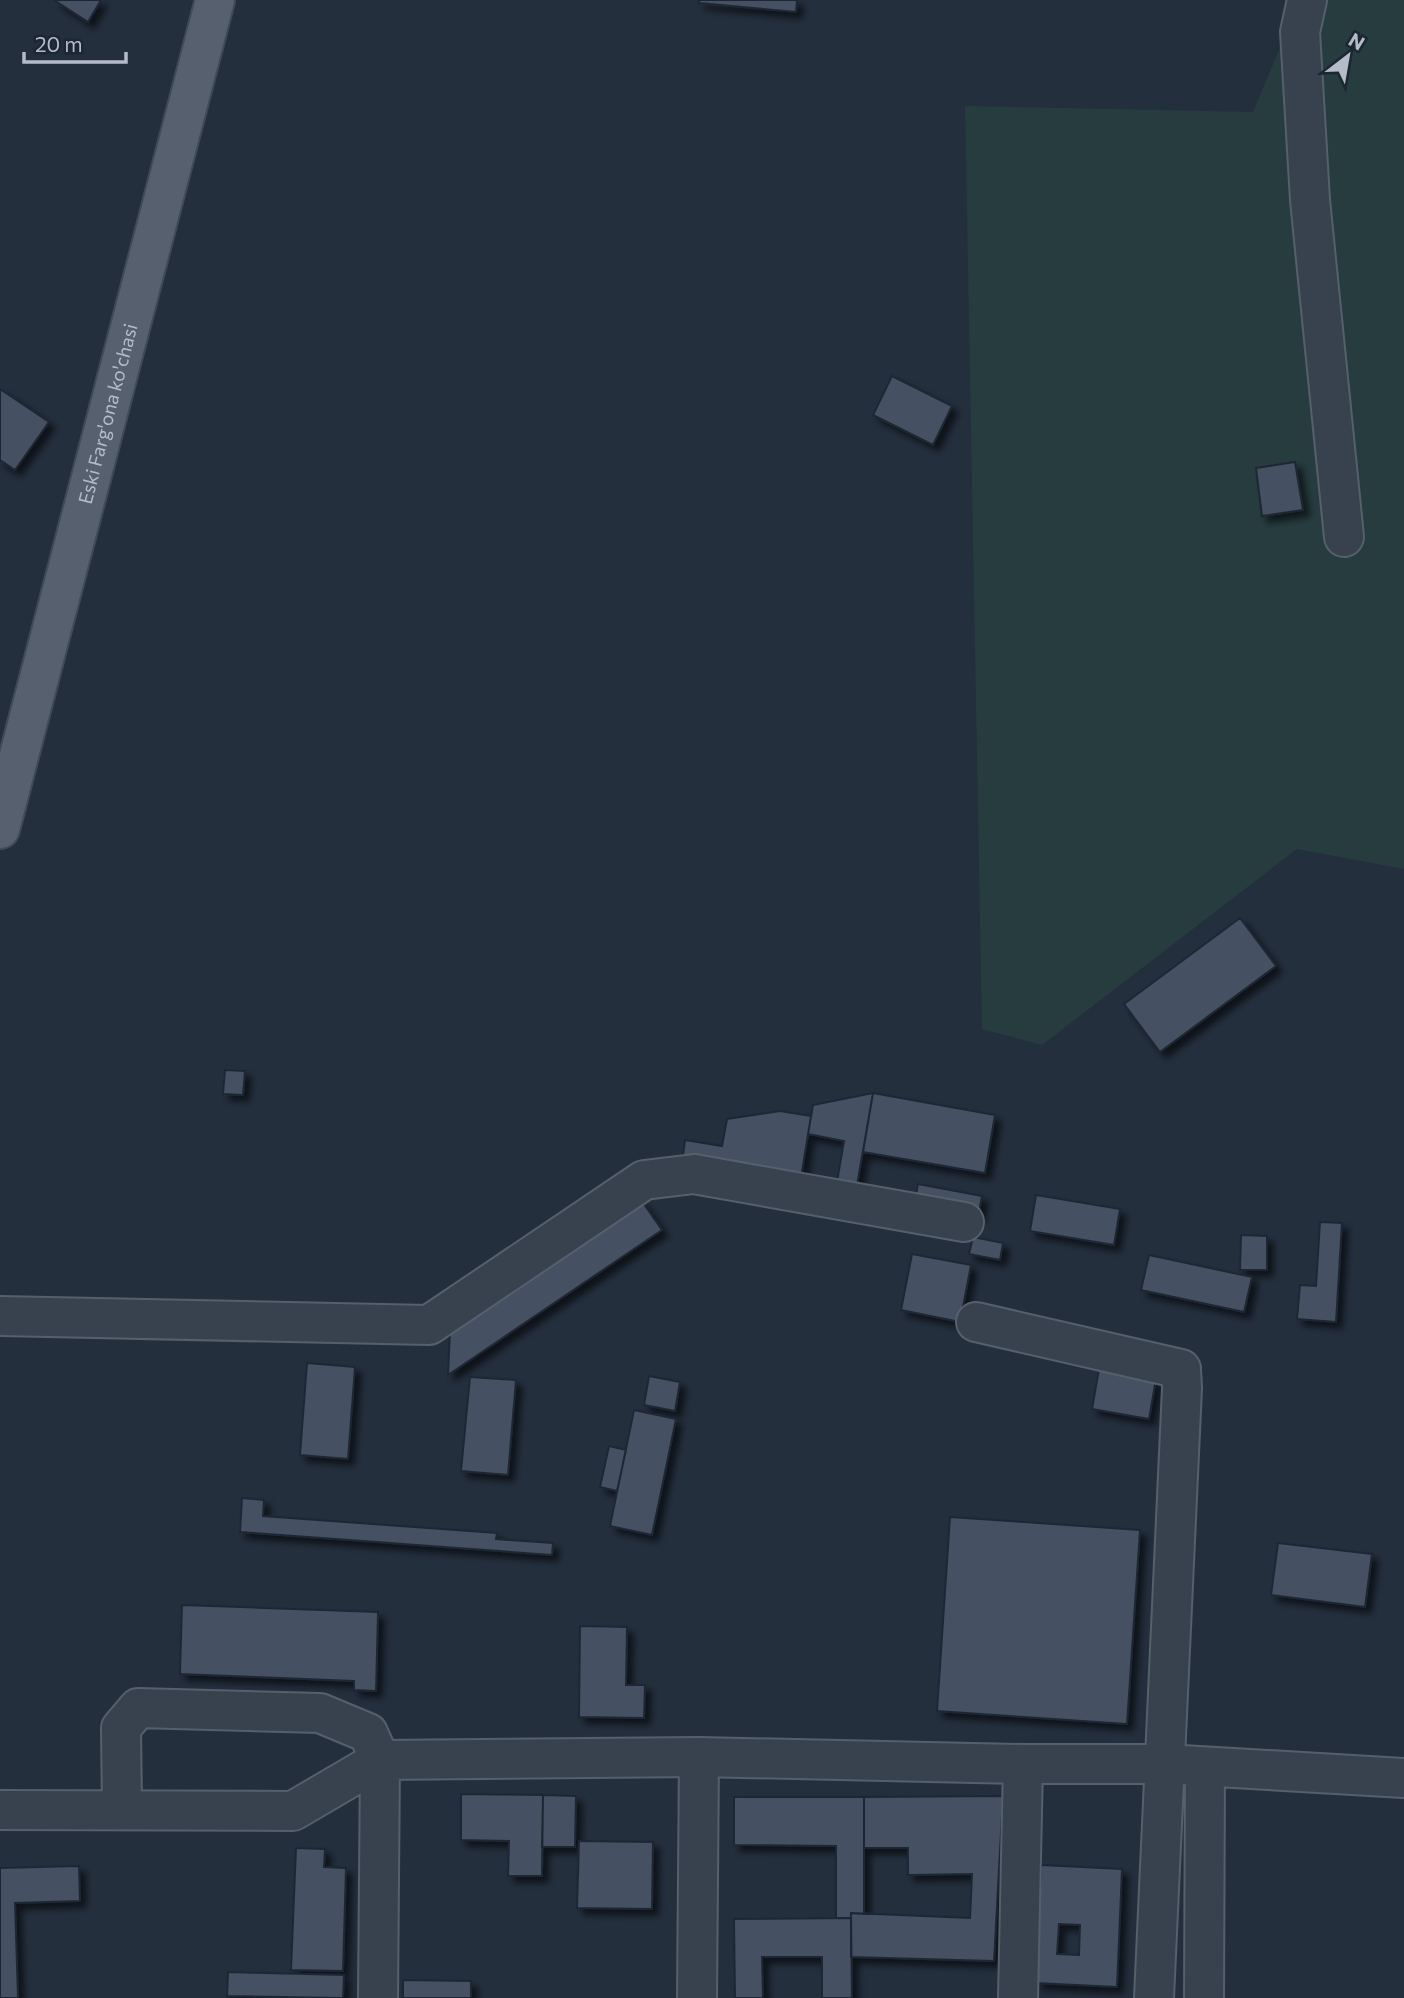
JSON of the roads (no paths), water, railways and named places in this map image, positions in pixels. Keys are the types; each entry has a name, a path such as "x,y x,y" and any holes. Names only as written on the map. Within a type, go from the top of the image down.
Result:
{"main road":[{"name":"Eski Farg'ona ko'chasi","path":"0,829 215,0"}],"street":[{"path":"1307,0 1300,32 1310,200 1344,537"},
{"path":"0,1316 429,1325 644,1180 694,1174 964,1222"},
{"path":"975,1322 1181,1369 1154,1998"},
{"path":"122,1810 121,1728 138,1708 320,1713 368,1733 380,1759 378,1998"},
{"path":"697,1998 699,1758"},
{"path":"0,1810 293,1811 380,1759 699,1758 1165,1764 1404,1778"},
{"path":"1018,1998 1023,1764"},
{"path":"1204,1998 1205,1767"}]}
